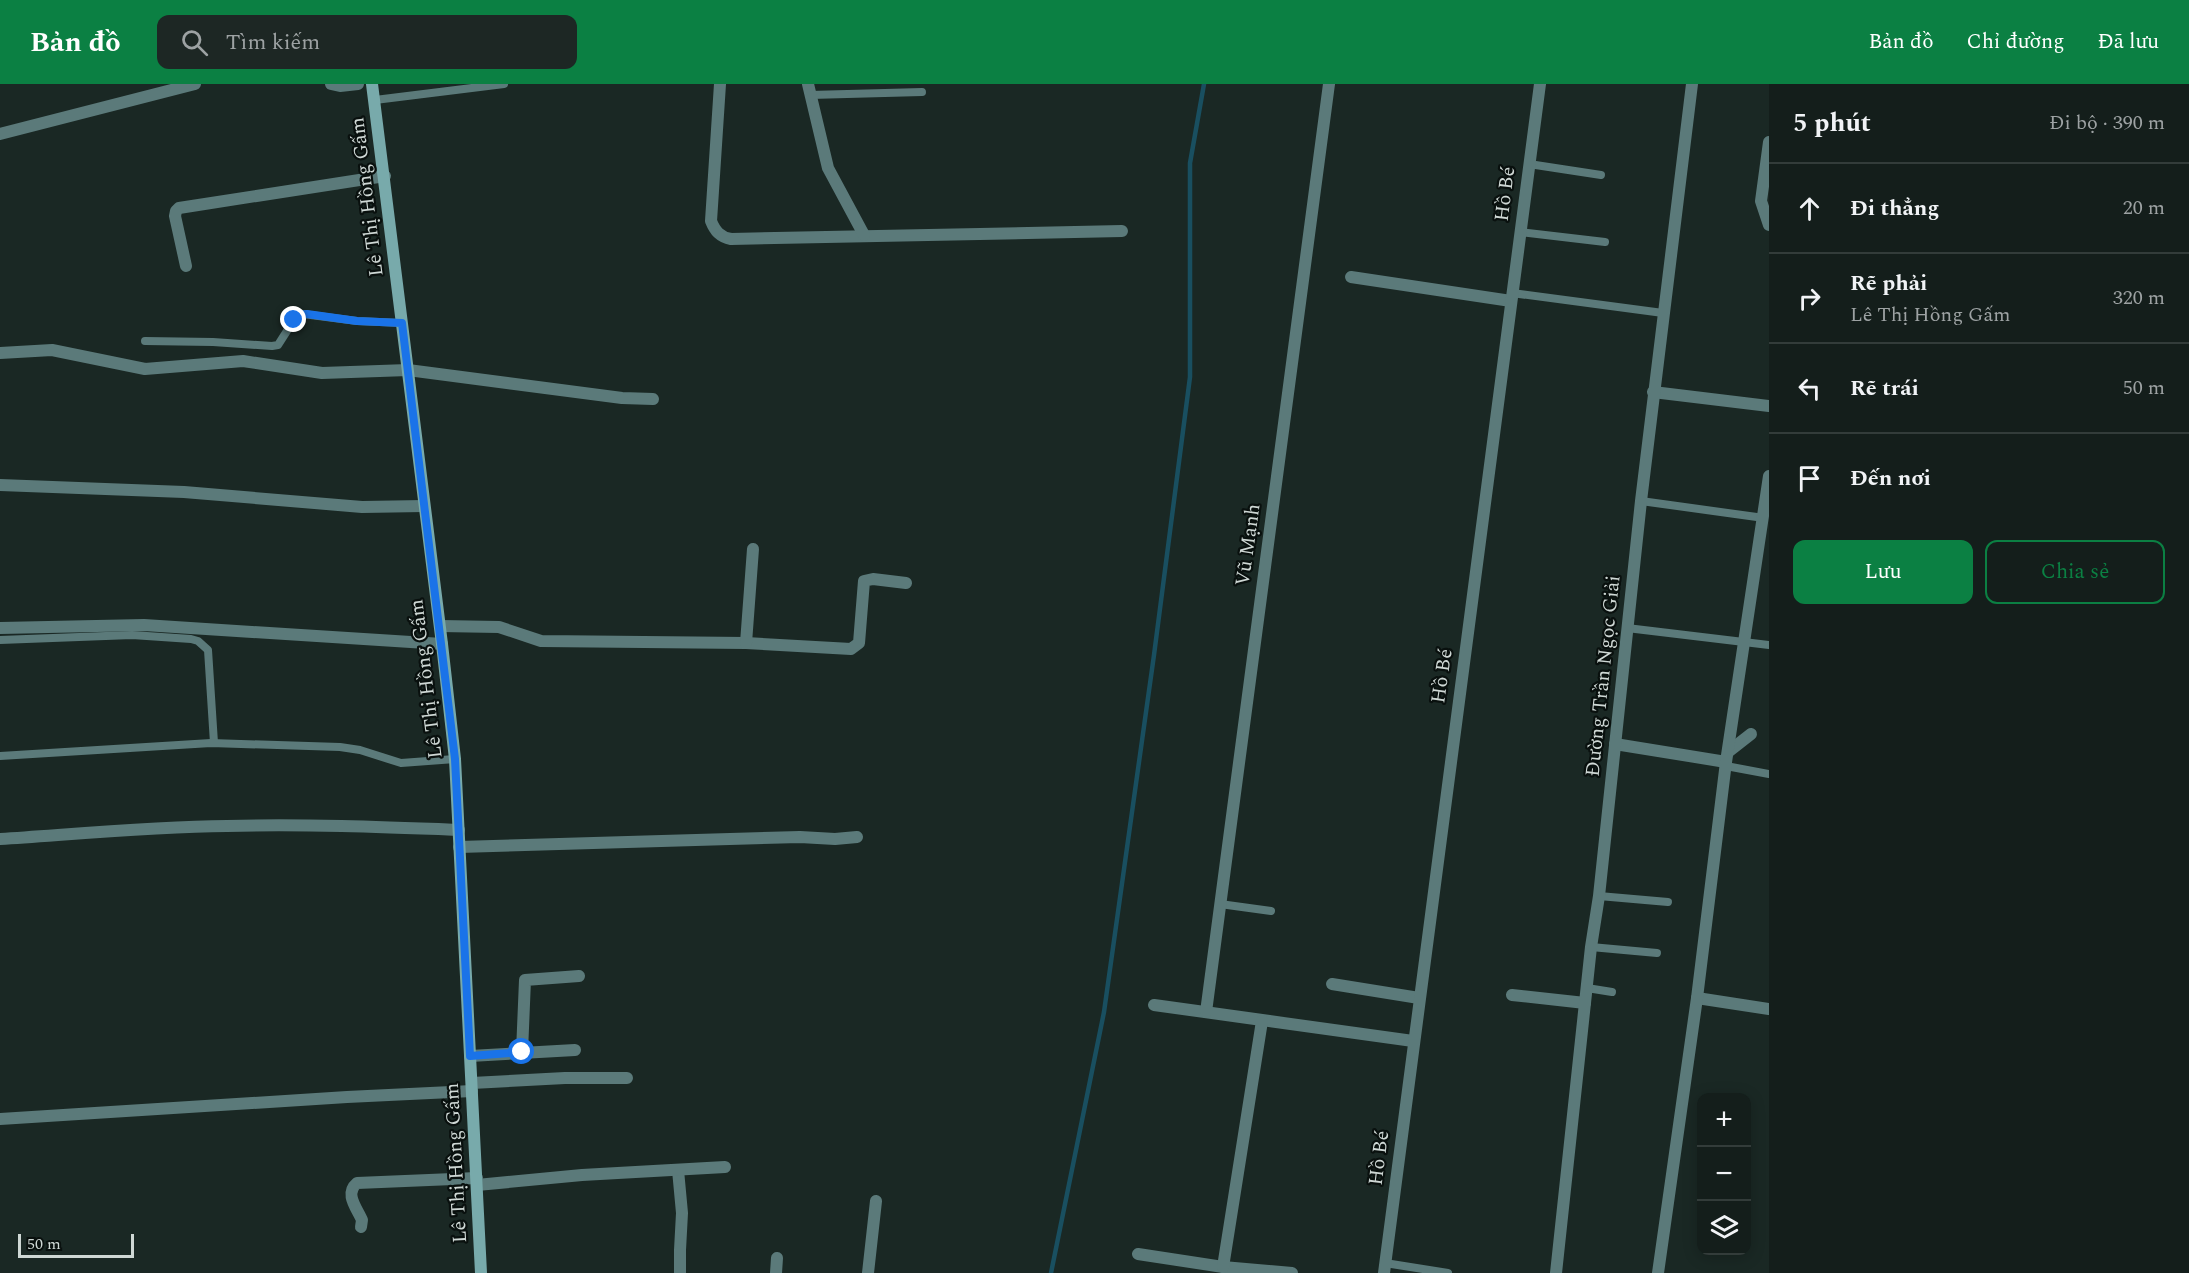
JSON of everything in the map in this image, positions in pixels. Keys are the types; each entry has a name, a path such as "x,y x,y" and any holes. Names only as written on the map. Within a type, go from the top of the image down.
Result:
{"main road":[{"name":"Lê Thị Hồng Gấm","path":"372,84 455,759 481,1273"}],"street":[{"path":"0,134 195,84"},
{"path":"330,84 340,86 358,84"},
{"path":"720,84 711,221 719,234 731,239 1122,231"},
{"name":"Vũ Mạnh","path":"1206,1012 1329,84"},
{"name":"Hồ Bé","path":"1385,1268 1539,84"},
{"name":"Đường Trần Ngọc Giải","path":"1556,1273 1653,392 1692,84"},
{"path":"809,89 828,168 864,235"},
{"path":"1769,142 1761,201 1769,225"},
{"path":"186,266 176,216 179,208 385,176"},
{"path":"1350,277 1511,297"},
{"path":"0,353 51,350 145,369 243,361 322,373 408,370 622,398 653,399"},
{"path":"1653,392 1769,406"},
{"path":"1658,1273 1697,998 1726,760 1769,476"},
{"path":"0,485 184,492 362,507 424,506"},
{"path":"746,643 753,549"},
{"path":"440,626 508,629 541,641 746,643 825,648 856,647 859,643 864,581 873,579 906,584"},
{"path":"0,628 144,625 442,644"},
{"path":"1726,760 1751,734"},
{"path":"1615,744 1726,760"},
{"path":"0,839 103,831 224,826 293,825 459,830"},
{"path":"459,847 857,837"},
{"path":"522,1052 525,980 579,976"},
{"path":"1332,984 1419,998"},
{"path":"1512,995 1585,1003"},
{"path":"1697,998 1769,1009"},
{"path":"1154,1005 1413,1041"},
{"path":"1223,1267 1262,1021"},
{"path":"470,1056 575,1050"},
{"path":"0,1119 347,1097 565,1078 627,1078"},
{"path":"361,1227 362,1220 353,1203 351,1193 357,1183 477,1181 725,1167"},
{"path":"678,1170 682,1213 680,1273"},
{"path":"868,1273 876,1201"},
{"path":"1138,1254 1223,1267 1292,1273"},
{"path":"776,1273 777,1258"}],"lane":[{"path":"375,100 504,84"},
{"path":"809,89 922,92"},
{"path":"1529,164 1601,175"},
{"path":"1520,232 1605,242"},
{"path":"1511,297 1663,313"},
{"path":"145,341 278,345 294,320 303,314 357,321 402,323"},
{"path":"1641,501 1764,518"},
{"path":"1627,628 1769,645"},
{"path":"0,640 132,635 198,641 208,650 214,743"},
{"path":"0,756 214,743 339,747 360,750 401,763 455,759"},
{"path":"1726,760 1769,774"},
{"path":"1599,896 1668,902"},
{"path":"1220,904 1271,911"},
{"path":"1591,947 1658,952"},
{"path":"1587,988 1612,992"},
{"path":"1385,1268 1448,1273"}],"waterway":[{"path":"1051,1273 1104,1012 1190,377 1190,163 1204,84"}],"route":[{"path":"294,320 299,315 307,314 357,321 402,323 455,759 470,1056 522,1052"}]}
